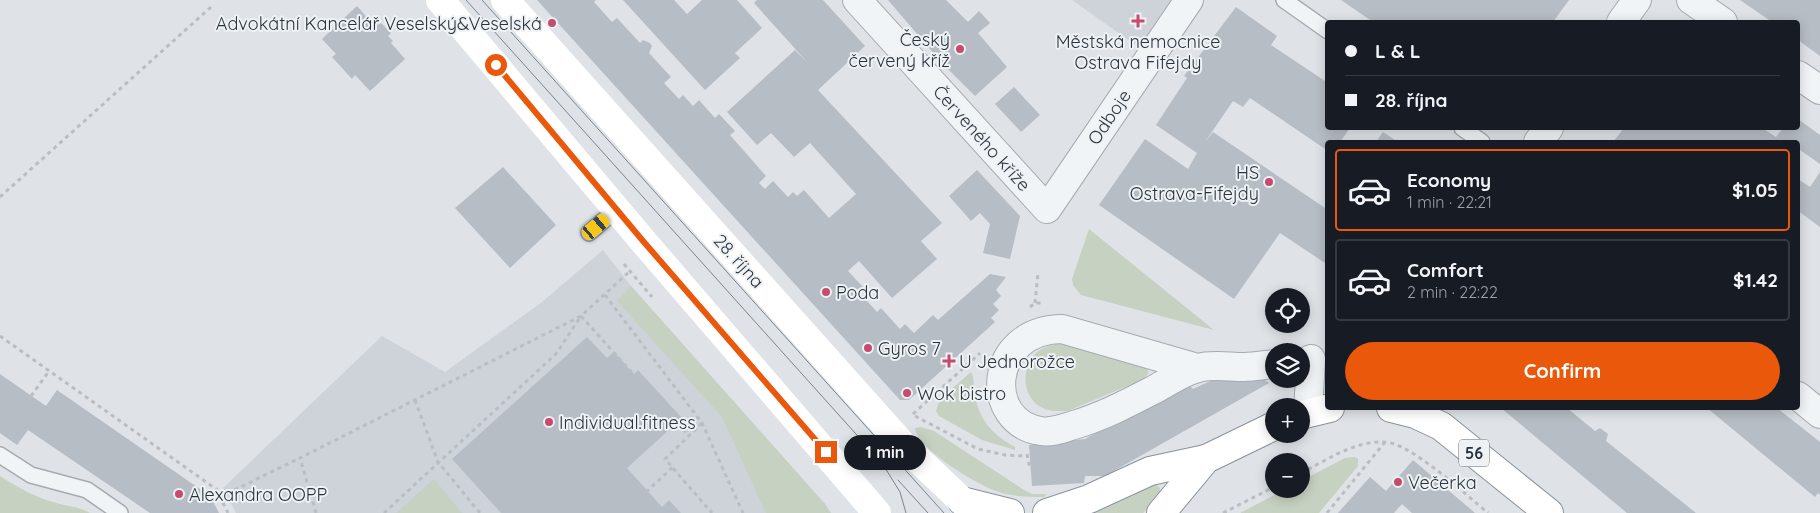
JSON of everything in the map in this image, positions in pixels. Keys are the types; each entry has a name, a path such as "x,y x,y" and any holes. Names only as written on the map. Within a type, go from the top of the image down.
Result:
{"main road":[{"path":"440,0 862,502 877,513"},
{"name":"28. října","path":"505,0 904,446 971,507"},
{"name":"56","path":"1399,410 1415,414 1440,426 1549,513"},
{"path":"1048,513 1089,499 1150,471 1206,459 1265,430"},
{"path":"1162,513 1206,459"},
{"path":"971,507 1010,513"}],"street":[{"name":"Červeného kříže","path":"857,0 1047,209"},
{"name":"Odboje","path":"1047,209 1189,0"},
{"path":"1622,20 1637,0"},
{"path":"1691,0 1720,20"},
{"path":"1800,76 1820,90"},
{"path":"1540,140 1547,130"},
{"path":"1197,368 1109,413 1059,430 1040,431 1026,425 1012,413 1002,394 1001,378 1009,354 1025,339 1047,329 1062,329 1197,368 1265,365"},
{"path":"1313,357 1313,412"},
{"path":"1800,398 1820,414"}],"lane":[{"path":"1284,0 1325,29"},
{"path":"1465,130 1479,140"},
{"path":"589,233 616,210"},
{"path":"0,455 31,475 87,490 120,513"}],"path":[{"path":"0,197 211,7"},
{"path":"220,497 581,316 630,271"},
{"path":"1028,308 1036,303 1038,273"},
{"path":"605,295 702,424 743,513"},
{"path":"581,316 689,436"},
{"path":"384,513 556,354 581,316"},
{"path":"0,336 216,489 228,513"},
{"path":"912,415 980,353 986,345"},
{"path":"0,439 49,371"},
{"path":"414,400 438,462 480,513"},
{"path":"702,424 665,459 712,513"},
{"path":"1327,513 1385,442"},
{"path":"1310,468 1350,448 1385,442 1411,451 1488,513"},
{"path":"300,458 316,513"},
{"path":"1030,469 1098,461"},
{"path":"646,492 673,467"},
{"path":"1223,513 1265,492"}],"shaded area":[{"name":"Městská nemocnice Ostrava Fifejdy","path":"1072,0 1189,0 1151,56"},
{"path":"603,250 631,286 831,513 236,513 223,488 382,336 445,372 542,302"}],"green space":[{"path":"1089,229 1214,330 1081,295 1073,285 1072,279"},
{"path":"631,286 831,513 766,513 722,417 617,301"},
{"path":"1063,343 1146,368 1149,372 1144,379 1068,411 1044,409 1034,402 1029,395 1026,387 1026,370 1029,362 1040,350 1051,345"},
{"path":"971,372 980,412 988,426 1015,447 1015,450 982,440 939,416 936,411 940,399"},
{"path":"921,427 934,431 1024,490 1032,494 1046,494 1045,497 1005,494 964,475 926,446 918,437 915,428"},
{"path":"1355,457 1358,459 1358,466 1319,513 1240,513 1269,498 1310,498 1310,476 1345,458"},
{"path":"0,476 36,496 90,513 0,513"},
{"path":"434,479 462,513 396,513"},
{"path":"1152,484 1156,484 1160,488 1160,497 1143,513 1090,513"}],"building":[{"path":"537,0 596,0 594,2 612,22 617,18 640,43 643,40 650,43 652,46 649,53 671,77 664,83 679,99 683,95 693,106 699,100 715,118 719,114 735,131 730,135 766,176 759,183 765,189 773,181 788,197 793,192 797,196 804,190 829,218 856,194 810,143 794,157 771,133 757,145 727,112 795,50 808,63 754,3 757,0 823,0 865,46 818,90 942,223 921,241 937,259 892,298 859,261 848,271 863,287 858,291 877,312 881,308 900,329 905,324 914,333 933,315 938,320 990,274 1006,277 996,290 1001,296 993,304 999,310 991,318 995,322 909,400 900,400"},
{"path":"623,0 674,0 687,14 702,0 737,0 762,28 735,53 740,58 705,90"},
{"name":"Český červený kříž","path":"888,0 946,0 968,22 979,11 990,23 978,33 1007,67 975,96 942,63"},
{"path":"1341,0 1569,0 1554,20 1370,20"},
{"path":"1740,0 1820,0 1820,56 1800,41 1800,20 1769,20"},
{"path":"357,6 371,22 374,20 378,25 381,23 391,33 388,36 393,41 391,43 405,59 370,91 355,75 352,79 332,57 336,54 322,39"},
{"path":"1236,7 1277,36 1271,45 1325,81 1325,130 1349,130 1341,140 1325,140 1325,149 1250,98 1243,107 1233,101 1205,142 1213,132 1325,208 1325,263 1280,233 1234,299 1099,205 1145,139 1188,169 1197,153 1156,125 1187,78 1184,76"},
{"path":"1014,87 1040,115 1021,132 995,104"},
{"path":"1800,120 1820,135 1820,164 1800,150 1800,140 1615,140 1622,130 1765,130 1776,137 1781,130 1800,130"},
{"path":"1383,132 1395,140 1377,140"},
{"path":"503,167 556,225 510,268 455,208"},
{"path":"977,170 1020,216 1010,259 983,253 990,224 980,213 971,221 949,196"},
{"path":"1820,172 1820,227 1800,212 1800,180 1810,187"},
{"path":"587,337 607,358 614,352 634,374 638,370 682,418 627,468 662,507 669,500 681,513 501,513 452,459"},
{"path":"1253,372 1265,380 1265,385 1105,476 1085,476 1084,483 1032,486 1029,445 1085,439 1133,411 1137,415 1190,386 1193,389 1221,376"},
{"path":"0,374 46,406 57,390 210,496 219,513 150,513 28,430 17,445 0,433"},
{"path":"1503,410 1569,410 1595,431 1600,428 1608,434 1606,441 1696,513 1627,513"},
{"path":"1709,410 1780,410 1820,442 1820,495 1818,493 1815,497"},
{"path":"1413,460 1475,513 1412,513 1402,504 1394,513 1338,513 1370,477 1386,491"}],"tram line":[{"path":"466,0 882,463 900,492 906,513"},
{"path":"482,0 944,513"},
{"path":"898,480 928,513"}],"place":[{"name":"Městská nemocnice Ostrava Fifejdy","path":"1138,21"},
{"name":"Advokátní Kancelář Veselský&Veselská","path":"552,23"},
{"name":"Český červený kříž","path":"960,49"},
{"name":"HS Ostrava-Fifejdy","path":"1269,182"},
{"name":"Poda","path":"826,292"},
{"name":"Gyros 7","path":"868,348"},
{"name":"U Jednorožce","path":"949,361"},
{"name":"Wok bistro","path":"907,393"},
{"name":"Individual.fitness","path":"549,422"},
{"name":"Večerka","path":"1398,482"},
{"name":"Alexandra OOPP","path":"179,494"}],"route":[{"path":"496,65 643,241 826,452"}]}
